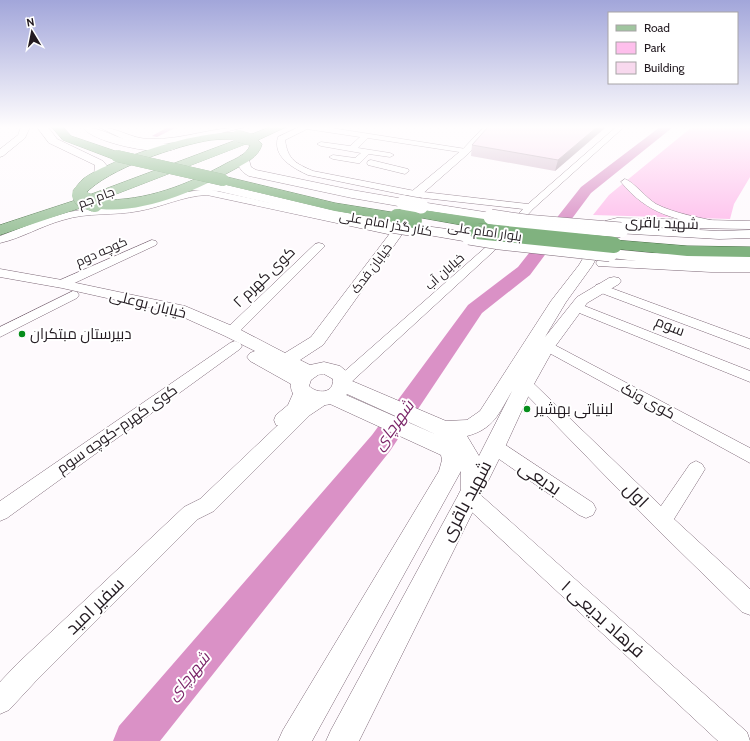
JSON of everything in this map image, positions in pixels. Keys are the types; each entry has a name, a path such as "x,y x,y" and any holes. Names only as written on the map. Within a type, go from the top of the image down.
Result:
{"highway":[{"path":"147,162 229,177"},
{"path":"171,162 229,177"},
{"name":"بلوار امام علی","path":"229,177 335,207 407,215 480,228 613,246 687,251 750,252"},
{"name":"بلوار امام علی","path":"613,246 635,238 698,243 750,242"}],"main road":[{"path":"96,162 101,166 100,176"},
{"path":"0,218 59,198 82,188 100,176 133,162"},
{"name":"جام جم","path":"0,225 179,162"},
{"name":"جام جم","path":"0,230 78,204 191,162"},
{"path":"0,236 73,211 101,205 143,201 191,188 238,162"},
{"name":"کنار گذر امام علی","path":"244,162 244,166 247,170 253,173 352,194 407,215"},
{"name":"کنار گذر امام علی","path":"191,188 218,187 332,214 407,215"},
{"path":"82,188 80,194 82,199 101,205"},
{"path":"635,238 719,230 750,234"},
{"path":"613,246 719,230"},
{"path":"613,246 652,258 750,261"}],"street":[{"path":"290,162 294,166 407,215"},
{"path":"358,162 368,166 406,171"},
{"name":"خیابان فدک","path":"306,378 317,341 407,215 456,162"},
{"name":"خیابان آب","path":"335,390 491,248 530,207 584,162"},
{"path":"625,182 644,201 659,209 719,230"},
{"path":"0,240 68,215 121,211 155,204 186,194 200,192 407,215 530,207"},
{"name":"شهید باقری","path":"294,741 449,474 453,460 444,438 480,424 487,416 559,301 584,266 609,224 617,222 719,230 750,225"},
{"name":"کوچه دوم","path":"0,333 152,243"},
{"name":"کوی کهرم ۲","path":"233,339 319,246"},
{"path":"613,246 592,262 584,266 585,272 592,278 603,281 611,281 631,272 641,271 750,274"},
{"path":"613,246 696,268 750,268"},
{"path":"611,281 620,273 614,267 613,246"},
{"name":"خیابان بوعلی","path":"0,273 73,289 168,317 233,339 288,359 306,378"},
{"path":"611,281 750,344"},
{"name":"شهید باقری","path":"342,741 470,492 495,447 525,384 547,346 582,300 611,281"},
{"name":"خیابان بوعلی","path":"0,282 73,289"},
{"name":"سوم","path":"577,307 750,377"},
{"name":"خیابان بوعلی","path":"233,339 306,378"},
{"name":"کوی کهرم-کوچه سوم","path":"0,512 233,339"},
{"name":"خیابان فدک","path":"288,359 317,341"},
{"name":"کوی ونک","path":"547,346 750,456"},
{"path":"335,390 340,375 333,370 324,368 306,378 308,396 335,390 444,438 459,439 465,447 472,467 470,492"},
{"name":"سفیر امید","path":"192,513 196,502 294,409 306,378"},
{"name":"اول","path":"525,384 662,521 750,603"},
{"name":"سفیر امید","path":"0,701 26,673 192,513 207,505 304,411 335,390"},
{"name":"بدیعی","path":"495,447 586,509"},
{"path":"662,521 696,469"},
{"name":"فرهاد بدیعی ۱","path":"470,492 738,741"}],"green space":[{"path":"650,162 750,162 750,177 734,204 730,219 593,215 609,195"}],"waterway":[{"name":"شهرچای","path":"134,741 381,443 475,309 524,271 586,190 623,162"}],"place":[{"name":"دبیرستان مبتکران","path":"22,334"},
{"name":"لبنیاتی بهشیر","path":"527,409"}]}
